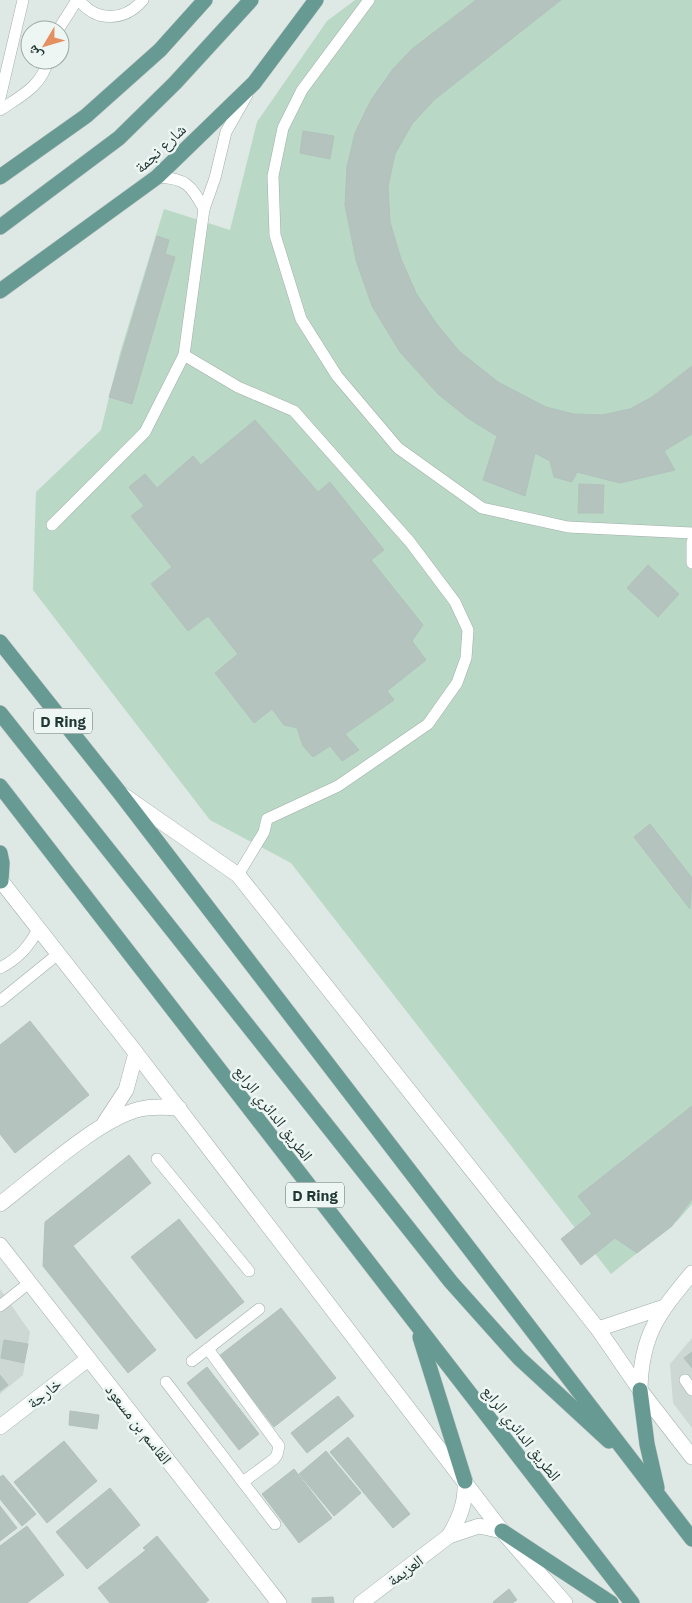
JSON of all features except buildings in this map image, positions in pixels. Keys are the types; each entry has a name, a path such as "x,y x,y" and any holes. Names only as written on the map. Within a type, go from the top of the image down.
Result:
{"main road":[{"path":"0,177 86,116 160,50 205,0"},
{"path":"0,227 119,138 175,83 252,0"},
{"name":"شارع نجمة","path":"0,291 157,177 254,82 316,0"},
{"name":"D Ring","path":"0,642 120,793 692,1539"},
{"path":"0,713 451,1282 519,1358 639,1470"},
{"name":"الطريق الدائري الرابع","path":"0,786 632,1603"},
{"path":"0,853 2,863 0,881"},
{"path":"416,1326 465,1481"},
{"path":"640,1390 647,1444 660,1497"},
{"path":"502,1531 611,1603"}],"street":[{"path":"120,793 238,875 598,1329 640,1390 692,1457"},
{"path":"0,881 179,1108 285,1250 502,1531 565,1603"},
{"path":"100,1127 126,1090 136,1053"},
{"path":"0,1204 100,1127 140,1109 159,1107 179,1108"},
{"name":"القاسم بن مسعود","path":"0,1245 279,1603"},
{"path":"640,1390 640,1363 646,1343 664,1307 692,1272"},
{"path":"598,1329 664,1307"},
{"name":"خارجة","path":"0,1427 88,1359"},
{"name":"العزيمة","path":"449,1536 462,1511 466,1496 465,1481"},
{"name":"العزيمة","path":"361,1603 449,1536 480,1526 502,1531"}],"lane":[{"path":"0,98 22,0"},
{"path":"65,20 78,0 94,13 115,18 136,9 143,0"},
{"path":"370,0 302,90 283,128 274,176 275,235 301,319 337,376 398,448 482,508 568,527 692,533"},
{"path":"0,110 31,89 41,80 44,70"},
{"path":"52,525 145,432 184,356 204,209 215,178 226,132 254,82"},
{"path":"157,177 176,178 192,187 204,209"},
{"path":"184,356 238,387 294,410 410,542 455,602 468,630 466,658 457,682 428,724 338,786 267,820 264,832 238,875"},
{"path":"692,542 692,563"},
{"path":"0,968 18,958 26,950 38,929"},
{"path":"0,1001 58,954"},
{"path":"18,958 31,976"},
{"path":"157,1159 249,1271"},
{"path":"0,1306 29,1283"},
{"path":"192,1362 259,1309"},
{"path":"208,1349 279,1446 278,1454 274,1459 243,1482"},
{"path":"166,1382 276,1524"}],"shaded area":[{"path":"0,1289 30,1332 23,1375 0,1394"},
{"path":"692,1338 692,1428 673,1403 670,1364"}],"green space":[{"path":"355,0 692,0 692,1204 678,1220 611,1274 291,863 210,820 33,590 36,492 101,430 120,353 164,209 230,230 257,122 327,21"}]}
